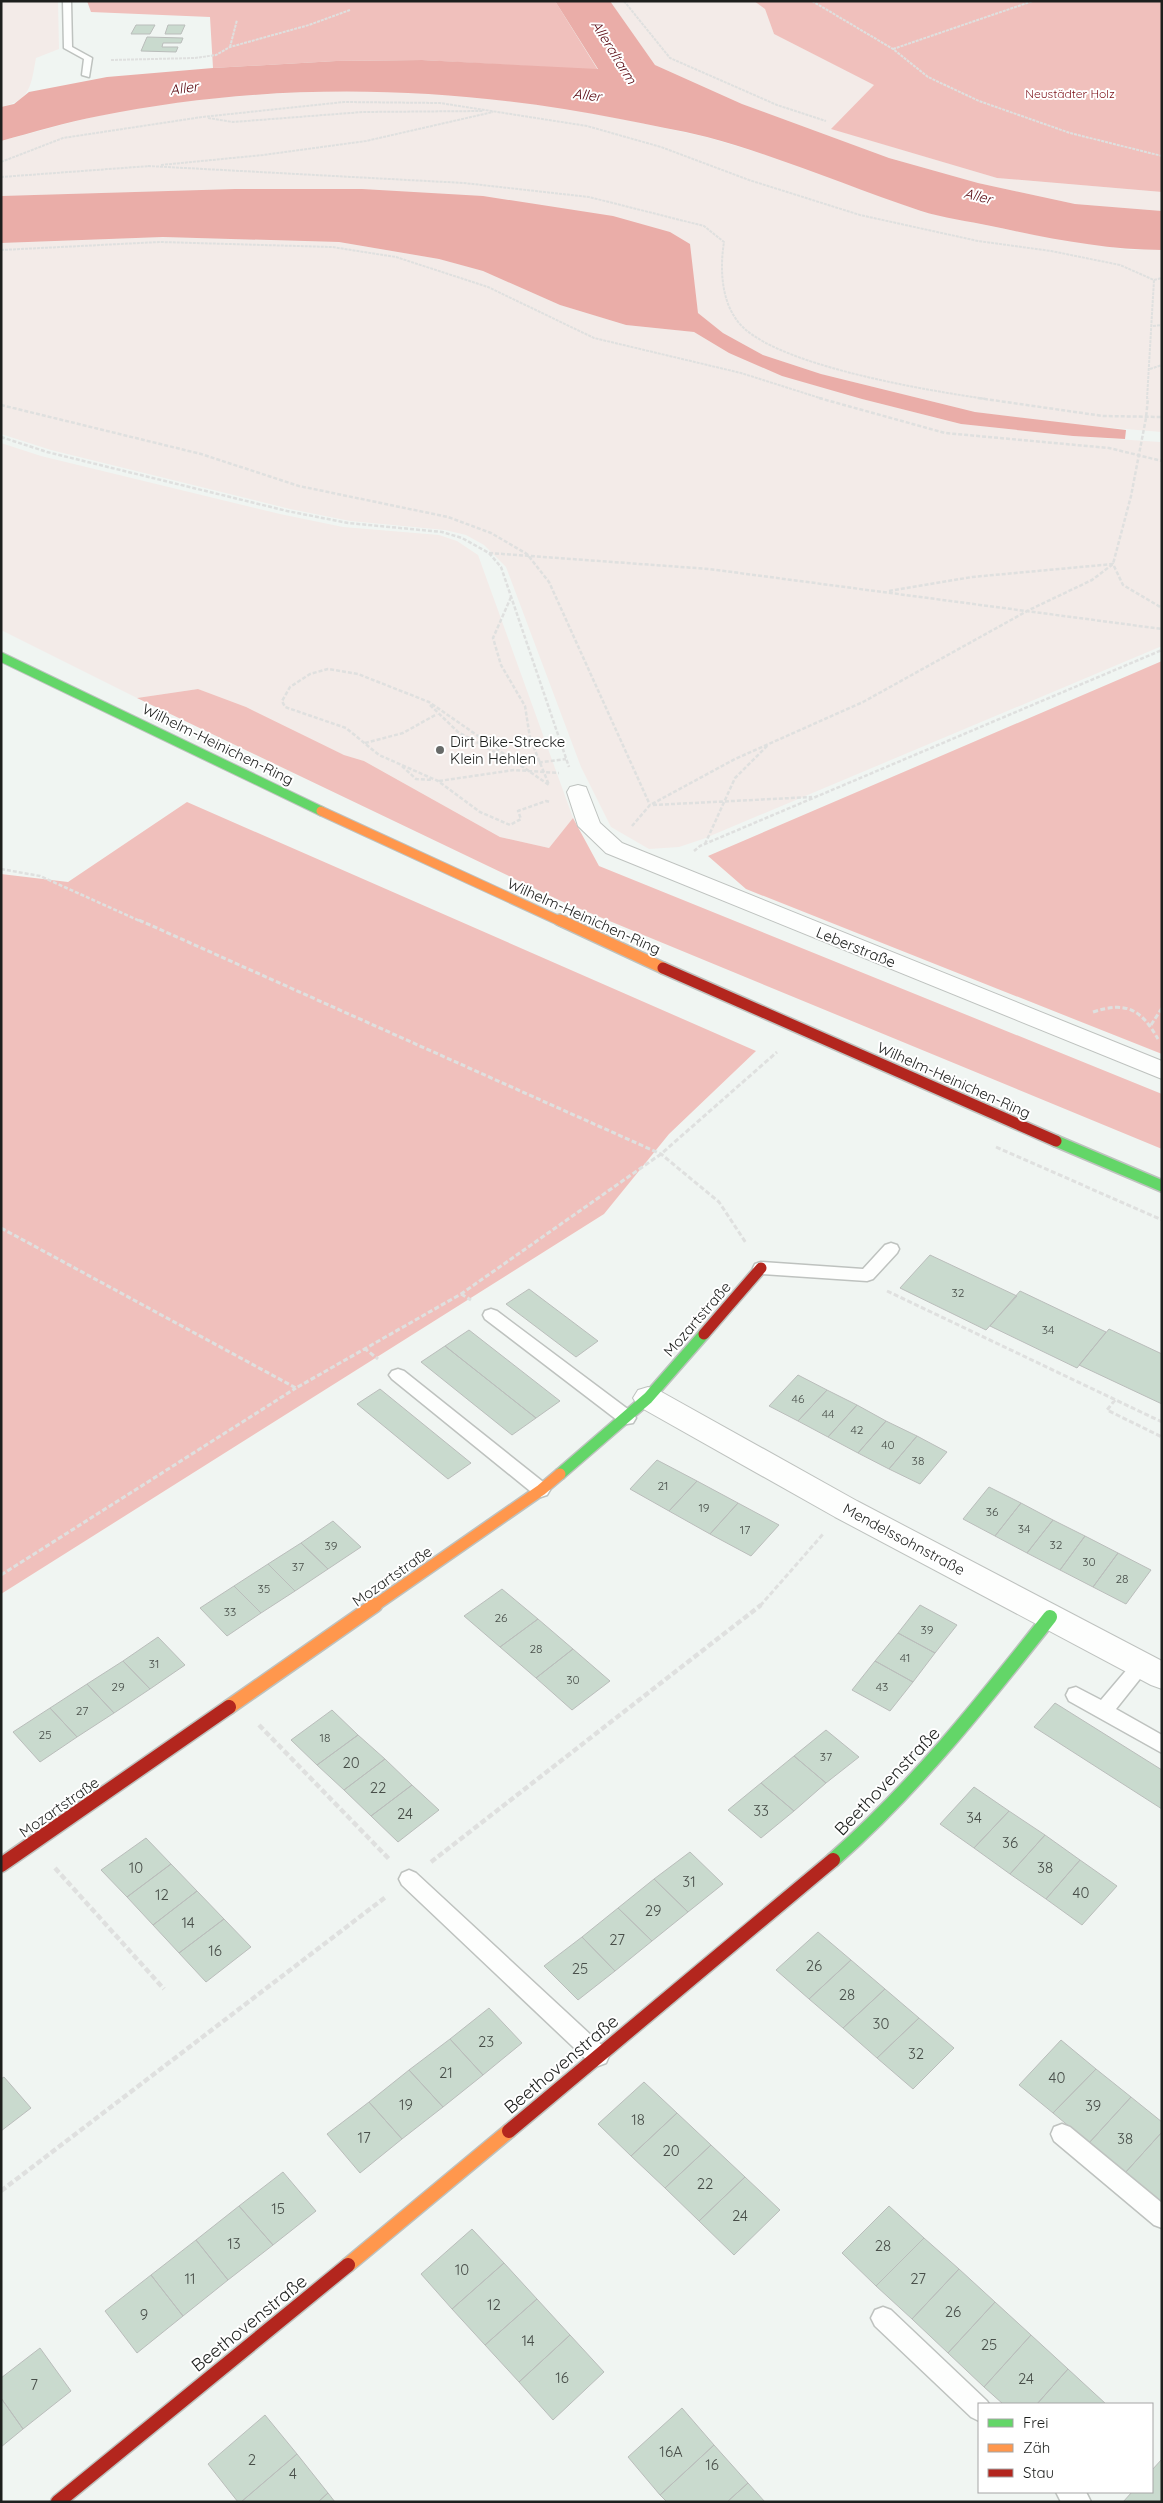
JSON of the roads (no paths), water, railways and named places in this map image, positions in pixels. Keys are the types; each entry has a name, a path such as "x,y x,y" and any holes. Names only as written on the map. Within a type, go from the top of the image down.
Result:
{"street":[{"name":"Wilhelm-Heinichen-Ring","path":"1,657 489,890 954,1098 1162,1186"},
{"name":"Leberstraße","path":"575,784 589,826 614,848 1162,1071"},
{"name":"Mozartstraße","path":"1,1865 238,1703 540,1490 638,1408 761,1268"},
{"name":"Mendelssohnstraße","path":"638,1408 846,1509 1157,1673"},
{"name":"Beethovenstraße","path":"58,2502 352,2262 863,1835 964,1725 1050,1617"}],"lane":[{"path":"68,1 68,48 88,58 86,75"},
{"path":"761,1268 867,1275 890,1249"},
{"path":"492,1315 638,1408"},
{"path":"398,1375 540,1490"},
{"path":"1103,1711 1157,1673"},
{"path":"1076,1695 1162,1745"},
{"path":"409,1879 598,2056"},
{"path":"1062,2134 1162,2217"},
{"path":"883,2318 978,2408"},
{"path":"1069,2493 1079,2502"}],"water":[{"path":"555,1 610,1 655,65 742,104 889,158 978,183 1075,204 1162,211 1162,250 1119,248 1076,242 938,216 762,154 707,137 620,119 490,99 360,92 229,97 99,116 1,141 1,107 14,104 29,92 107,77 213,68 336,61 422,60 598,69"},
{"path":"235,189 362,189 483,196 613,216 670,232 690,244 698,313 723,333 763,355 821,374 975,412 1126,430 1125,439 1073,436 961,424 862,399 782,376 729,353 694,332 626,325 560,305 483,271 439,259 339,242 163,237 1,243 1,196"}],"place":[{"name":"Dirt Bike-Strecke Klein Hehlen","path":"440,750"}],"water label":[{"name":"Alleraltarm","path":"614,52"},
{"name":"Aller","path":"184,88"},
{"name":"Aller","path":"587,95"},
{"name":"Aller","path":"978,196"}],"park label":[{"name":"Neustädter Holz","path":"1070,93"}]}
